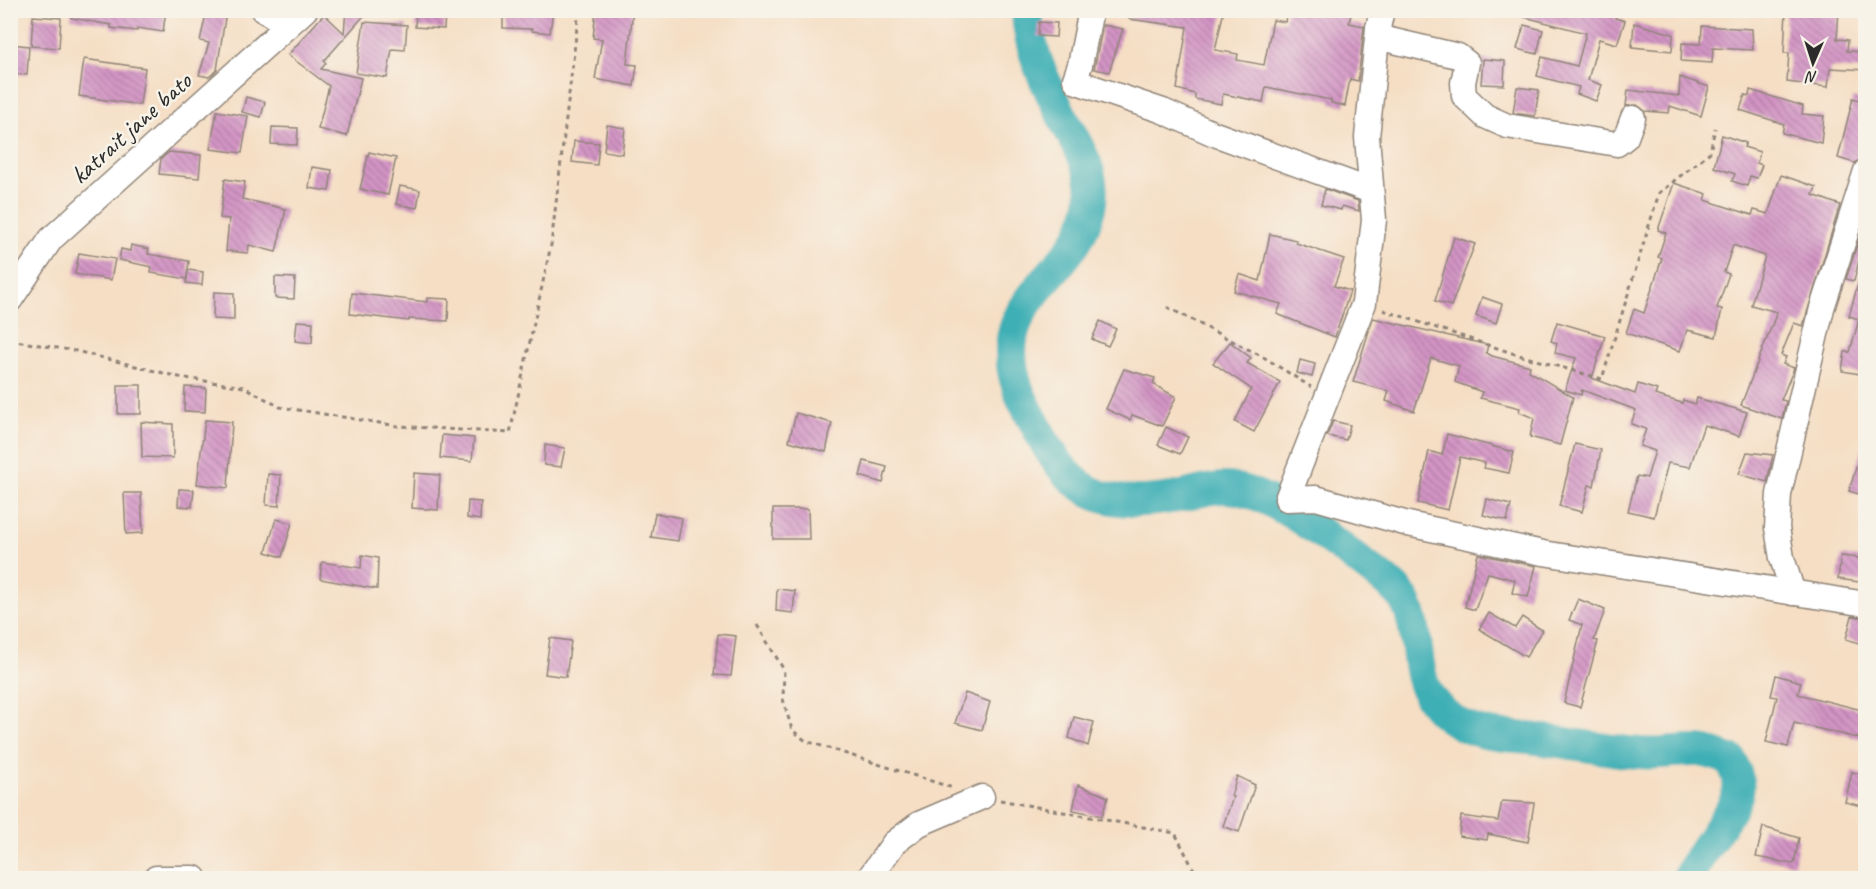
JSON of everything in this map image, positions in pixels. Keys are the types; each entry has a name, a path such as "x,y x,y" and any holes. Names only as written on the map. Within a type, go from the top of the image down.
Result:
{"street":[{"path":"263,10 297,17"},
{"path":"1091,10 1075,79 1077,82 1163,111 1212,133 1371,191"},
{"name":"katrait jane bato","path":"10,300 51,239 297,17"},
{"path":"1380,19 1367,137 1374,220 1364,303 1287,500 1316,498 1408,524 1543,553 1866,604"},
{"path":"1380,19 1381,38 1458,56 1467,63 1463,83 1464,96 1485,116 1507,126 1617,144 1626,137 1633,118"},
{"path":"1793,594 1782,558 1777,528 1779,494 1822,308 1866,171"},
{"path":"869,879 894,843 918,824 982,797"},
{"path":"156,879 194,879"}],"path":[{"path":"10,340 99,356 179,377 244,387 280,407 398,426 510,434 551,245 579,10"},
{"path":"1364,303 1512,353 1602,379 1659,193 1710,152 1715,128"},
{"path":"1167,307 1264,358 1328,397"},
{"path":"757,625 784,670 783,699 792,730 806,741 982,797 1175,833 1198,879"}],"building":[{"path":"72,10 166,10 163,32 137,28 137,31 111,28 111,25 71,18"},
{"path":"346,10 369,10 324,61 326,63 321,69 361,78 347,136 318,129 329,86 288,55 324,14 344,33"},
{"path":"416,10 445,12 444,29 415,27"},
{"path":"503,10 553,10 550,33 532,31 532,29 503,28"},
{"path":"596,10 633,10 627,64 637,65 634,86 595,79 602,39 593,38"},
{"path":"1129,10 1224,10 1215,50 1238,54 1237,60 1264,65 1273,20 1285,22 1287,10 1352,10 1349,23 1364,26 1358,81 1350,79 1345,106 1331,103 1331,100 1266,87 1263,102 1223,94 1221,104 1195,99 1195,94 1177,89 1187,27 1129,19"},
{"path":"1518,10 1618,10 1615,18 1625,21 1617,44 1599,39 1588,80 1602,85 1596,101 1577,94 1579,87 1537,76 1542,57 1577,66 1586,33 1517,15"},
{"path":"1786,10 1839,10 1837,39 1848,40 1847,51 1866,52 1866,70 1830,68 1828,87 1787,82 1789,53 1784,53"},
{"path":"206,14 225,18 217,70 209,77 199,75 209,43 200,41"},
{"path":"33,16 61,18 59,48 31,46"},
{"path":"364,22 407,25 405,50 392,49 387,78 356,73"},
{"path":"1039,22 1057,23 1056,37 1038,36"},
{"path":"1634,23 1673,34 1672,51 1632,47"},
{"path":"1103,25 1123,29 1109,72 1094,69"},
{"path":"1524,25 1543,30 1537,54 1517,49"},
{"path":"1702,26 1752,29 1753,50 1713,48 1712,63 1681,61 1682,43 1701,44"},
{"path":"10,44 29,46 27,75 10,74"},
{"path":"84,59 145,68 140,105 79,96"},
{"path":"1483,59 1505,61 1504,85 1481,84"},
{"path":"1680,77 1709,87 1701,116 1670,106 1669,113 1645,111 1637,105 1626,106 1628,90 1679,96"},
{"path":"1517,87 1539,90 1535,116 1513,113"},
{"path":"1750,90 1803,106 1802,114 1824,116 1821,143 1782,133 1784,124 1740,110 1745,95 1749,96"},
{"path":"246,97 265,102 261,117 242,112"},
{"path":"1853,98 1866,102 1866,157 1854,163 1838,158"},
{"path":"217,111 248,116 242,153 210,149"},
{"path":"607,125 625,128 622,154 604,151"},
{"path":"272,127 298,128 297,145 271,144"},
{"path":"1722,135 1746,143 1744,147 1760,152 1757,163 1762,165 1757,178 1750,176 1747,186 1732,181 1735,174 1714,167"},
{"path":"574,141 599,143 597,165 572,162"},
{"path":"169,152 201,155 199,178 159,174 161,159"},
{"path":"369,152 396,158 388,195 360,189"},
{"path":"312,167 332,170 329,191 309,188"},
{"path":"1781,175 1816,187 1813,195 1840,205 1803,326 1794,323 1781,355 1786,357 1783,364 1794,368 1781,400 1786,401 1782,419 1741,405 1777,312 1751,305 1765,256 1733,245 1724,272 1729,274 1717,308 1722,309 1716,337 1687,330 1680,351 1626,333 1634,309 1644,313 1662,258 1658,257 1666,233 1658,230 1674,183 1707,194 1705,200 1752,215 1754,210 1768,214"},
{"path":"225,179 245,182 242,199 286,209 276,252 249,245 248,253 226,251 229,219 220,218"},
{"path":"400,186 420,190 417,208 396,204"},
{"path":"1325,189 1358,201 1359,211 1342,206 1341,210 1321,205"},
{"path":"1864,224 1866,258 1860,257 1854,281 1846,279"},
{"path":"1270,234 1296,240 1296,243 1344,259 1334,286 1350,291 1335,337 1277,314 1281,304 1234,291 1239,274 1260,281"},
{"path":"1454,237 1475,244 1451,306 1435,301"},
{"path":"131,245 149,249 148,254 189,261 187,279 151,273 152,267 119,260 121,249 130,251"},
{"path":"79,253 115,259 111,280 75,274"},
{"path":"188,270 203,272 202,285 186,283"},
{"path":"1861,273 1866,274 1866,375 1842,371 1845,352 1850,352 1859,319 1849,316"},
{"path":"275,277 295,278 294,299 275,298"},
{"path":"214,292 234,293 234,320 213,319"},
{"path":"352,293 427,302 427,298 449,299 448,321 409,319 409,321 350,314"},
{"path":"1482,297 1502,304 1496,323 1476,316"},
{"path":"1373,318 1488,345 1486,353 1492,356 1530,366 1529,371 1573,397 1560,445 1530,437 1534,418 1519,412 1520,408 1480,398 1482,392 1455,382 1459,366 1431,358 1414,411 1386,401 1389,391 1353,382"},
{"path":"297,321 313,322 312,343 295,341"},
{"path":"1100,321 1116,329 1108,346 1092,339"},
{"path":"1557,322 1605,336 1592,378 1635,394 1638,384 1657,390 1655,395 1682,403 1683,400 1695,404 1697,398 1747,412 1739,436 1704,425 1690,467 1668,463 1654,517 1628,511 1637,476 1647,478 1655,451 1640,446 1646,429 1631,424 1636,410 1582,390 1581,395 1565,390 1576,358 1555,353 1557,343 1551,341"},
{"path":"1230,342 1251,358 1247,363 1280,382 1254,432 1235,422 1251,389 1213,363"},
{"path":"1300,360 1315,364 1312,377 1297,373"},
{"path":"1124,369 1155,378 1153,384 1176,397 1162,426 1132,415 1130,420 1106,409"},
{"path":"118,385 141,385 141,414 118,414"},
{"path":"185,387 206,388 205,412 184,411"},
{"path":"796,413 832,423 826,452 789,441"},
{"path":"205,420 232,422 228,488 197,484"},
{"path":"1333,421 1350,425 1346,440 1327,436"},
{"path":"141,422 173,424 173,458 142,457"},
{"path":"1166,427 1188,437 1180,454 1158,445"},
{"path":"1447,434 1514,452 1509,473 1484,468 1485,463 1460,457 1448,510 1418,503 1429,451 1442,455"},
{"path":"442,435 474,438 472,461 440,458"},
{"path":"1575,444 1601,450 1594,486 1589,485 1582,512 1559,506"},
{"path":"545,445 565,448 561,467 544,465"},
{"path":"1862,448 1866,449 1866,484 1862,495 1849,491"},
{"path":"1747,452 1773,455 1767,482 1739,474"},
{"path":"864,461 887,467 883,483 860,476"},
{"path":"414,473 440,475 438,510 412,508"},
{"path":"268,474 281,475 279,506 266,505"},
{"path":"179,489 194,490 192,507 178,506"},
{"path":"124,493 141,493 143,533 126,534"},
{"path":"1487,499 1511,505 1507,521 1483,515"},
{"path":"468,501 481,502 480,520 467,518"},
{"path":"773,509 808,509 809,539 773,539"},
{"path":"655,513 682,518 678,541 651,537"},
{"path":"276,519 292,523 282,557 266,552"},
{"path":"1478,554 1536,566 1528,597 1512,593 1515,580 1488,573 1475,610 1465,607"},
{"path":"362,555 378,558 377,589 320,579 322,562 361,568"},
{"path":"1841,556 1866,559 1866,583 1838,579"},
{"path":"777,589 795,591 793,613 776,611"},
{"path":"1578,599 1605,610 1594,640 1598,641 1580,707 1564,703 1582,625 1569,620"},
{"path":"1489,613 1515,628 1522,617 1542,630 1526,657 1479,629"},
{"path":"1852,616 1866,618 1862,644 1846,639"},
{"path":"718,634 736,636 731,676 714,675"},
{"path":"550,638 571,641 566,677 545,674"},
{"path":"1776,675 1801,682 1798,694 1866,711 1866,740 1794,723 1788,747 1766,742 1777,697 1771,696"},
{"path":"965,693 990,702 982,730 955,723"},
{"path":"1074,717 1094,722 1088,746 1069,738"},
{"path":"1852,772 1866,775 1866,807 1845,802"},
{"path":"1237,776 1255,785 1239,832 1223,826 1233,797 1231,796"},
{"path":"1078,785 1108,797 1102,816 1073,810"},
{"path":"1502,801 1534,803 1528,842 1488,834 1487,840 1459,836 1461,816 1498,821"},
{"path":"1763,827 1799,838 1794,864 1756,857"}],"waterway":[{"path":"1027,10 1030,38 1038,65 1085,160 1092,195 1081,233 1022,311 1013,333 1011,358 1018,389 1059,465 1088,490 1104,497 1123,501 1146,501 1179,497 1211,489 1236,489 1270,502 1309,524 1388,582 1399,593 1412,618 1424,685 1432,700 1445,714 1464,726 1496,735 1612,750 1640,753 1699,751 1731,760 1736,772 1738,792 1688,878"}]}
